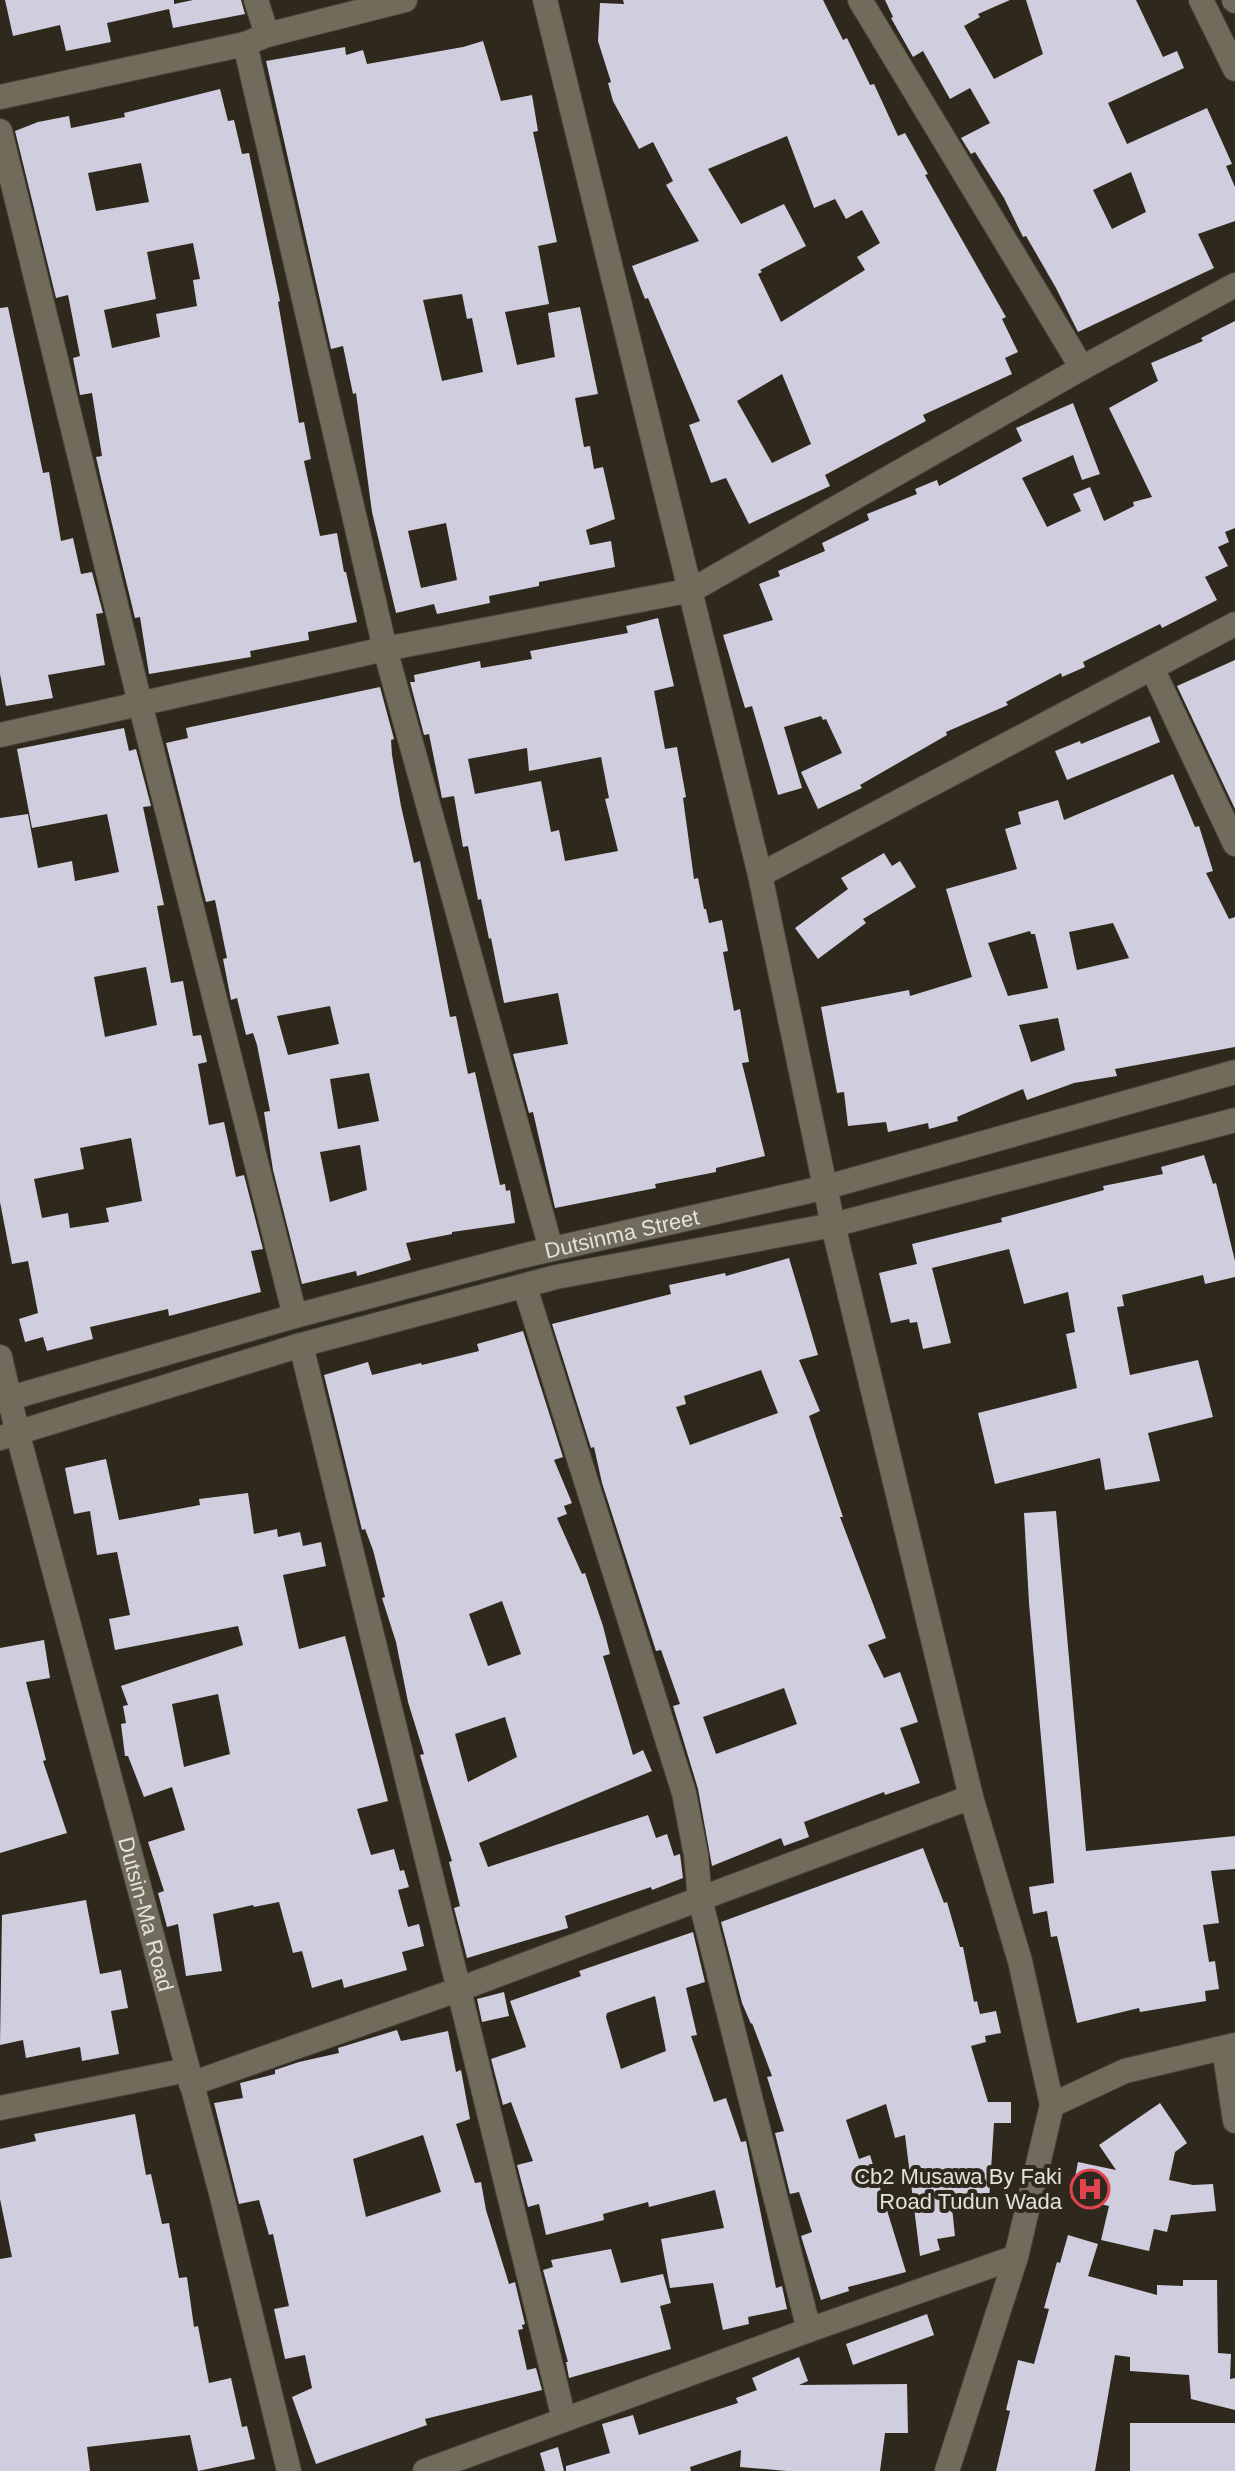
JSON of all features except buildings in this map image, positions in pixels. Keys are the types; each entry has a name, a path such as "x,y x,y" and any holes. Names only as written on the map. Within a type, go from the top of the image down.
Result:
{"street":[{"path":"256,0 256,40 385,649 551,1249"},
{"path":"0,97 256,40 405,0"},
{"path":"545,0 760,875 833,1225 971,1797 1020,1961 1052,2105 1016,2257 947,2471"},
{"path":"860,0 1082,368"},
{"path":"1201,0 1235,69"},
{"path":"0,131 295,1316"},
{"path":"0,735 385,649 692,590 1082,368 1235,285"},
{"path":"760,875 1235,624"},
{"path":"1152,668 1235,844"},
{"name":"Dutsinma Street","path":"5,1400 295,1316 551,1249 827,1187 1235,1072"},
{"name":"Dutsinma Street","path":"9,1436 301,1345 556,1277 833,1225 1235,1120"},
{"path":"525,1287 684,1793 696,1855 700,1899 809,2330"},
{"path":"301,1345 564,2419"},
{"name":"Dutsin-Ma Road","path":"0,1357 9,1436 129,1844 221,2193 289,2471"},
{"path":"0,2108 189,2077 460,1989 971,1797"},
{"path":"1052,2105 1125,2071 1229,2046 1235,2121"},
{"path":"425,2471 1016,2257"}],"place":[{"name":"Cb2 Musawa By Faki Road Tudun Wada","path":"1090,2189"}]}
